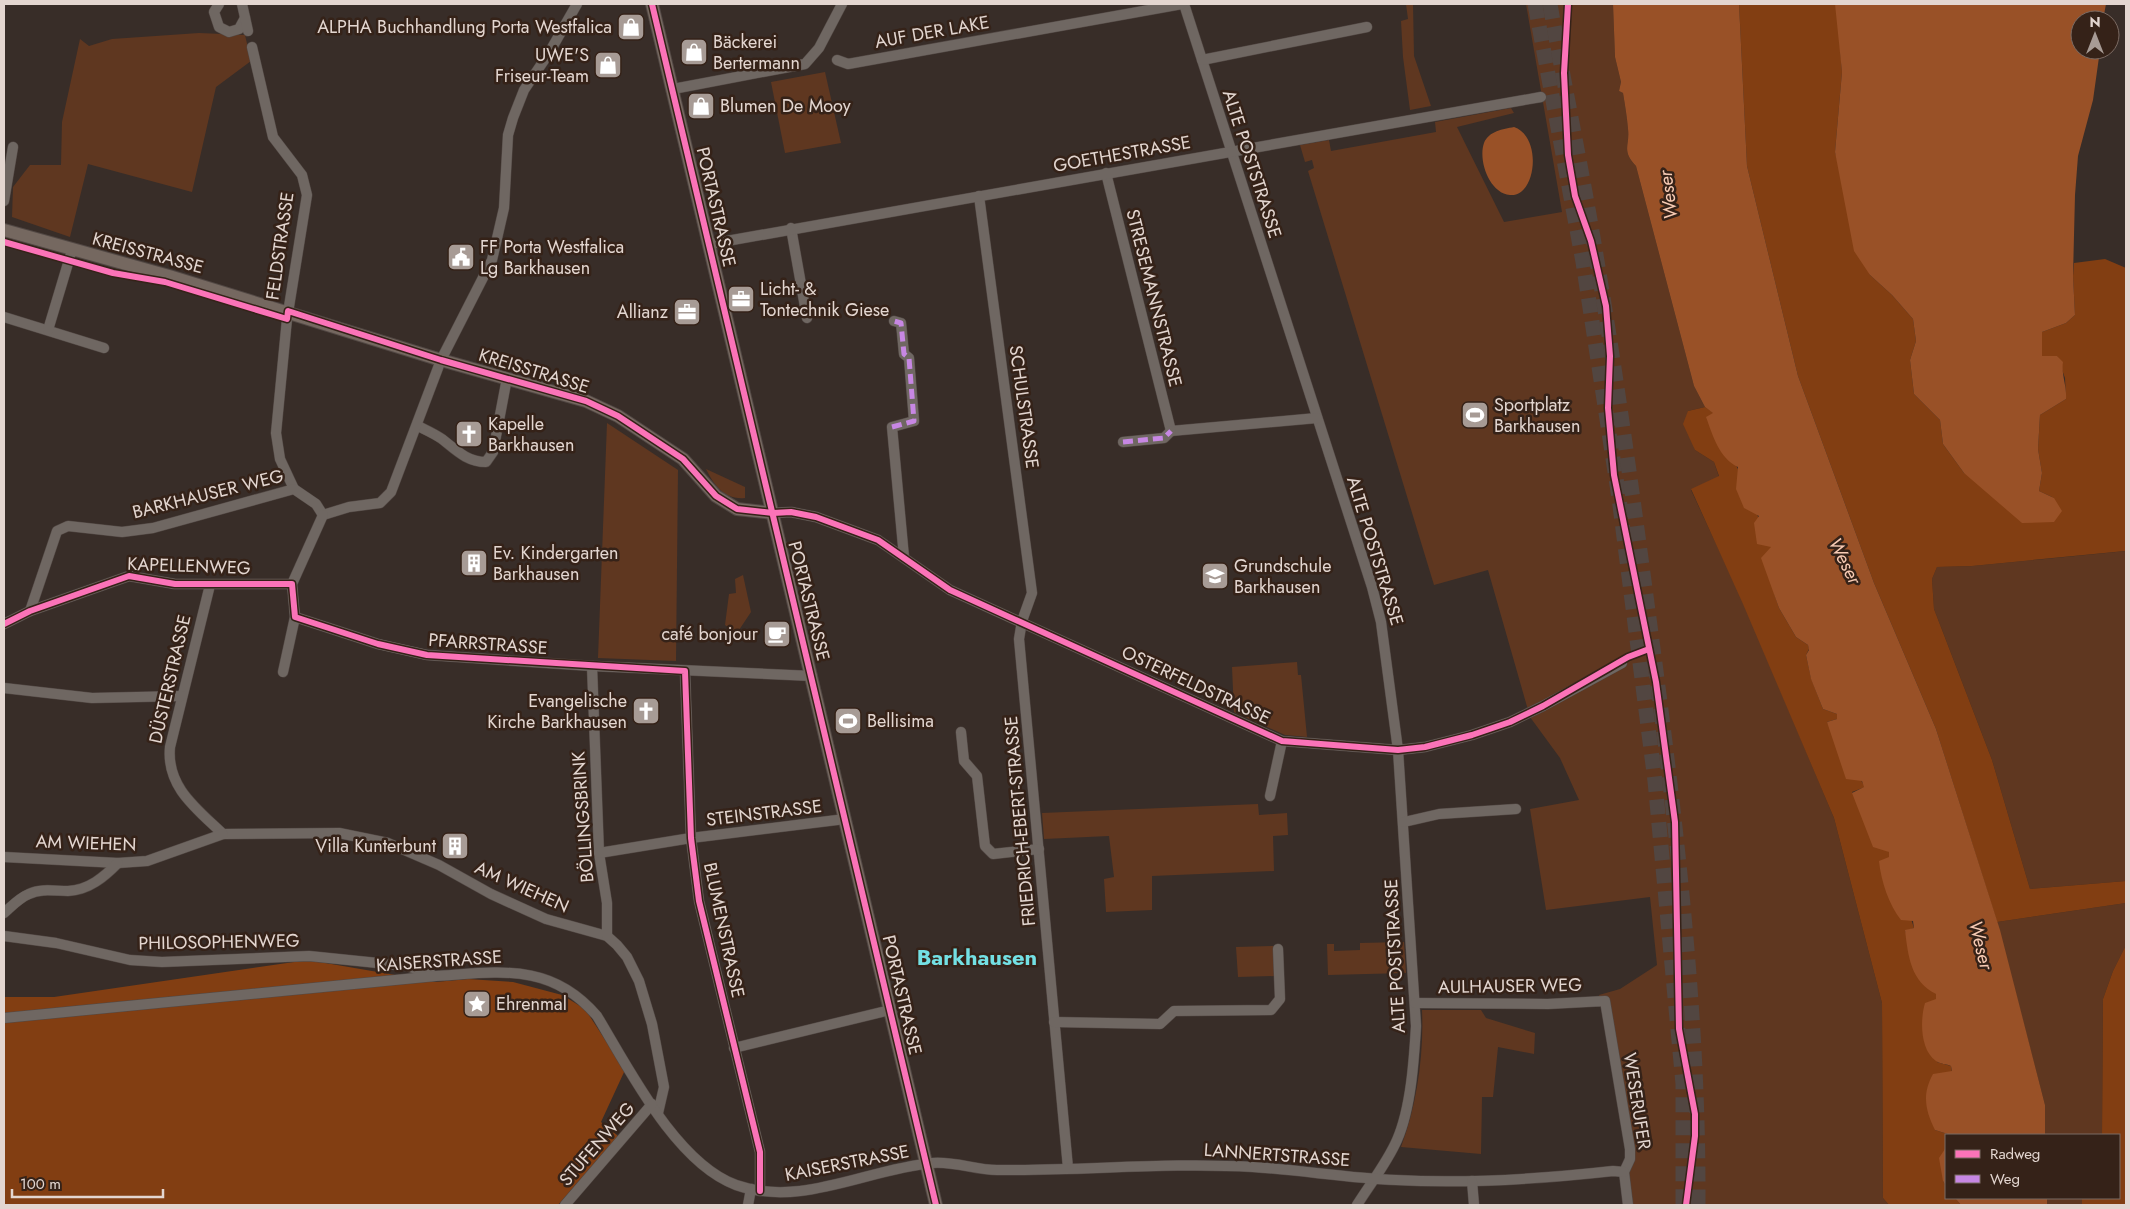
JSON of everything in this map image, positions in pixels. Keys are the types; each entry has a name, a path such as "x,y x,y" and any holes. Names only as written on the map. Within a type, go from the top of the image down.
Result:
{"main road":[{"name":"PORTASTRASSE","path":"652,4 936,1205"},
{"name":"KREISSTRASSE","path":"4,230 169,276 288,311 441,360 578,398 618,416 682,459 716,496 737,509 773,513"}],"street":[{"path":"219,4 214,12 214,18 218,27 229,32 239,29 245,18"},
{"path":"242,4 248,31"},
{"path":"283,672 295,617 292,584 323,515 349,507 380,504 386,499 418,426 441,360 492,260 504,208 508,135 513,118 524,90 550,53 577,4"},
{"path":"673,89 804,64 812,59 819,48 842,4"},
{"name":"AUF DER LAKE","path":"837,60 848,64 1183,4"},
{"name":"ALTE POSTSTRASSE","path":"1183,4 1379,609 1398,750 1404,822 1415,1003 1415,1050 1405,1112 1397,1140 1357,1205"},
{"path":"1202,60 1368,27"},
{"name":"FELDSTRASSE","path":"252,47 273,138 302,175 307,195 288,311 279,382 276,433 280,459 294,488"},
{"name":"GOETHESTRASSE","path":"710,244 791,228 1541,97"},
{"path":"4,201 13,147"},
{"name":"STRESEMANNSTRASSE","path":"1106,173 1171,431"},
{"name":"SCHULSTRASSE","path":"979,196 1032,593 1022,621"},
{"path":"791,228 808,318"},
{"path":"48,330 72,250"},
{"path":"4,317 104,348"},
{"path":"894,321 901,323 904,354 909,358 914,421 892,427 904,557"},
{"path":"418,426 442,440 454,451 476,462 486,462 493,452 507,378"},
{"path":"1123,442 1164,438 1171,431 1317,418"},
{"name":"BARKHAUSER WEG","path":"30,611 57,531 68,526 122,532 153,528 294,488 316,504 323,515"},
{"name":"OSTERFELDSTRASSE","path":"773,513 791,512 816,517 878,540 950,590 1022,621 1282,741 1398,750 1425,747 1472,735 1510,722 1622,663"},
{"name":"KAPELLENWEG","path":"4,624 30,611 130,576 175,584 292,584"},
{"name":"DÜSTERSTRASSE","path":"210,585 170,747 169,760 172,775 180,792 223,834"},
{"name":"PFARRSTRASSE","path":"295,617 378,644 427,655 592,666 812,676"},
{"name":"FRIEDRICH-EBERT-STRASSE","path":"1022,621 1020,639 1068,1168"},
{"name":"BÖLLINGSBRINK","path":"592,666 599,853 607,902 607,936"},
{"name":"BLUMENSTRASSE","path":"685,671 691,838 699,901 760,1152 756,1190 748,1205"},
{"path":"4,688 92,698 182,696"},
{"path":"961,732 964,761 977,776 985,846 993,854 1039,849"},
{"path":"1270,796 1282,741"},
{"path":"1404,822 1439,814 1516,809"},
{"name":"STEINSTRASSE","path":"599,853 691,838 845,819"},
{"name":"AM WIEHEN","path":"4,856 118,863 147,861 223,834 240,836 339,833 388,843 439,865 491,894 546,919 607,936"},
{"path":"4,913 30,893 43,890 69,891 86,888 107,874 118,863"},
{"name":"PHILOSOPHENWEG","path":"4,936 56,943 130,960 162,962 309,956 406,966 436,976"},
{"path":"607,936 617,945 631,965 639,981 652,1024 664,1088 655,1109"},
{"path":"1054,1022 1160,1024 1174,1012 1271,1010 1280,999 1278,949"},
{"name":"KAISERSTRASSE","path":"4,1018 436,976 493,972 518,973 540,978 568,989 598,1016 655,1109 681,1143 705,1168 728,1181 756,1190 785,1192 806,1190 927,1164"},
{"name":"AULHAUSER WEG","path":"1415,1003 1548,1004 1605,1001"},
{"name":"WESERUFER","path":"1605,1001 1630,1149 1630,1159 1624,1172 1628,1205"},
{"path":"734,1048 890,1010"},
{"name":"STUFENWEG","path":"565,1205 655,1109"},
{"name":"LANNERTSTRASSE","path":"927,1164 954,1163 998,1170 1159,1164 1254,1167 1374,1179 1472,1181 1538,1180 1612,1171 1624,1172"},
{"path":"1472,1181 1474,1205"}],"shaded area":[{"path":"1406,4 1413,4 1414,56 1431,106 1410,110 1403,57 1401,21 1408,19"},
{"path":"1526,4 1613,4 1615,57 1621,82 1619,91 1623,93 1627,116 1627,152 1631,161 1636,166 1694,386 1705,407 1688,411 1695,450 1714,462 1719,477 1691,490 1744,604 1834,818 1882,1003 1883,1198 1889,1205 1629,1205 1623,1174 1631,1154 1599,995 1620,989 1657,965 1650,897 1546,910 1530,809 1579,800 1560,758 1530,717 1488,570 1434,585 1308,171 1314,168 1312,160 1305,162 1300,145 1329,140 1331,151 1436,132 1435,122 1511,108 1514,113 1457,127 1504,222 1562,212"},
{"path":"1739,4 1835,4 1837,8 1842,72 1835,152 1870,275 1892,295 1913,319 1916,341 1910,360 1914,394 1940,420 1943,444 1964,473 2054,498 2039,491 2042,473 2038,449 2040,415 2066,399 2065,378 2057,356 2042,356 2042,332 2066,323 2075,315 2074,263 2105,259 2126,268 2125,551 1972,566 1937,567 1932,579 1934,609 1992,760 2030,889 2126,881 2126,903 1997,922 1936,729 1874,583 1798,376 1747,166"},
{"path":"199,33 245,35 251,61 216,87 192,192 88,164 70,237 12,217 13,187 30,165 61,165 62,122 80,39 89,46 112,39"},
{"path":"825,72 841,143 785,153 771,82"},
{"path":"1705,407 1714,413 1771,547 1774,593 1779,608 1796,637 1808,645 1809,649 1806,655 1811,678 1823,709 1837,714 1837,719 1827,722 1865,787 1852,792 1889,852 1914,928 1905,931 1936,994 1937,1062 1951,1066 1952,1072 1935,1130 1948,1134 1945,1134 1943,1181 1945,1184 1945,1199 1956,1199 1961,1205 1889,1205 1883,1198 1882,1003 1834,818 1743,604 1691,489 1719,476 1714,462 1695,450 1683,424 1688,411"},
{"path":"607,423 678,470 676,661 598,658"},
{"path":"706,469 745,487 745,498 731,497 726,494 716,486"},
{"path":"2126,551 2126,881 2030,889 1992,760 1934,609 1932,579 1937,567 1972,566"},
{"path":"743,575 751,612 737,633 725,625 729,594 736,593 735,579"},
{"path":"1297,662 1298,675 1301,675 1307,737 1285,735 1234,712 1232,667"},
{"path":"1258,804 1259,815 1287,813 1288,835 1273,836 1274,871 1152,876 1152,910 1106,912 1104,879 1114,877 1109,836 1044,839 1042,813"},
{"path":"2126,903 2126,945 2113,971 2103,999 2102,1134 2045,1134 2045,1105 1997,922"},
{"path":"1404,942 1406,973 1328,975 1327,944 1334,944 1334,951 1360,950 1360,943"},
{"path":"2126,945 2126,1205 2082,1205 2082,1199 2120,1199 2120,1134 2102,1134 2103,999 2113,971"},
{"path":"1274,946 1275,976 1238,977 1236,947"},
{"path":"308,960 436,982 468,979 513,982 562,995 585,1009 625,1070 601,1122 618,1136 558,1205 4,1205 4,997 54,997"},
{"path":"1422,1010 1481,1010 1486,1018 1535,1033 1534,1054 1498,1047 1493,1097 1482,1097 1481,1154 1401,1147 1407,1131 1418,1079 1422,1044"},
{"path":"2047,1199 2082,1199 2082,1205 2047,1205"}],"water":[{"name":"Weser","path":"1613,4 1739,4 1747,166 1798,376 1874,583 1936,729 2000,930 2045,1105 2045,1134 1948,1134 1935,1130 1932,1123 1926,1102 1927,1088 1933,1074 1952,1071 1951,1066 1938,1062 1931,1056 1924,1042 1922,1018 1925,1003 1936,999 1936,994 1921,983 1912,967 1905,930 1914,928 1913,921 1901,920 1886,892 1879,861 1889,857 1889,852 1873,847 1852,793 1864,787 1862,781 1846,779 1827,722 1837,719 1837,714 1823,709 1811,679 1806,655 1809,650 1808,645 1796,637 1779,608 1761,558 1771,547 1757,544 1754,523 1759,516 1744,508 1736,489 1738,467 1731,463 1721,452 1706,417 1713,413 1705,407 1694,386 1636,166 1631,161 1627,152 1627,116 1623,93 1619,91 1621,82 1615,57"},
{"path":"1835,4 2106,4 2105,10 2070,10 2070,60 2099,60 2093,100 2078,156 2073,276 2075,315 2066,323 2042,332 2042,356 2057,356 2063,362 2066,394 2066,399 2040,415 2038,449 2042,473 2039,491 2054,498 2062,511 2054,522 2022,523 1964,473 1943,444 1940,420 1914,394 1910,360 1916,341 1913,319 1892,295 1870,275 1854,251 1835,152 1842,72"},
{"path":"1514,127 1523,133 1529,142 1533,166 1526,187 1519,193 1510,195 1503,193 1491,182 1484,166 1483,150 1484,143 1489,136 1497,131"},
{"path":"1945,1149 1945,1184 1943,1181 1939,1158"},
{"path":"1956,1199 2047,1199 2047,1205 1961,1205"}],"tunnel":[{"path":"1535,4 1583,262 1619,498 1655,781 1683,1084 1683,1205"},
{"path":"1550,4 1586,197 1605,312 1628,466 1664,737 1680,871 1691,1004 1695,1071 1698,1205"}],"marked path":[{"path":"892,427 914,421 909,358 904,354 901,323 894,321"},
{"path":"1123,442 1164,438 1171,431"}],"cycle path":[{"path":"652,4 936,1205"},
{"path":"1568,4 1564,73 1568,155 1575,196 1591,241 1606,306 1610,356 1608,408 1614,475 1656,682 1675,822 1679,1029 1695,1114 1695,1136 1686,1205"},
{"path":"4,242 113,273 165,282 287,319 288,311 441,360 586,401 618,416 683,459 716,496 737,509 773,513 791,512 816,517 878,540 950,590 1282,741 1398,750 1425,747 1472,735 1510,722 1543,706 1628,657 1649,649"},
{"path":"4,624 30,611 129,576 175,584 292,584 295,617 378,644 427,655 685,671 691,838 699,901 760,1152 760,1191"}],"place":[{"name":"ALPHA Buchhandlung Porta Westfalica","path":"631,27"},
{"name":"Bäckerei Bertermann","path":"694,52"},
{"name":"UWE'S Friseur-Team","path":"608,65"},
{"name":"Blumen De Mooy","path":"701,106"},
{"name":"FF Porta Westfalica Lg Barkhausen","path":"461,257"},
{"name":"Licht- & Tontechnik Giese","path":"741,299"},
{"name":"Allianz","path":"687,312"},
{"name":"Sportplatz Barkhausen","path":"1475,415"},
{"name":"Kapelle Barkhausen","path":"469,434"},
{"name":"Ev. Kindergarten Barkhausen","path":"474,563"},
{"name":"Grundschule Barkhausen","path":"1215,576"},
{"name":"café bonjour","path":"777,634"},
{"name":"Evangelische Kirche Barkhausen","path":"646,711"},
{"name":"Bellisima","path":"848,721"},
{"name":"Villa Kunterbunt","path":"455,846"},
{"name":"Ehrenmal","path":"477,1004"}],"district":[{"name":"Barkhausen","path":"977,957"}]}
